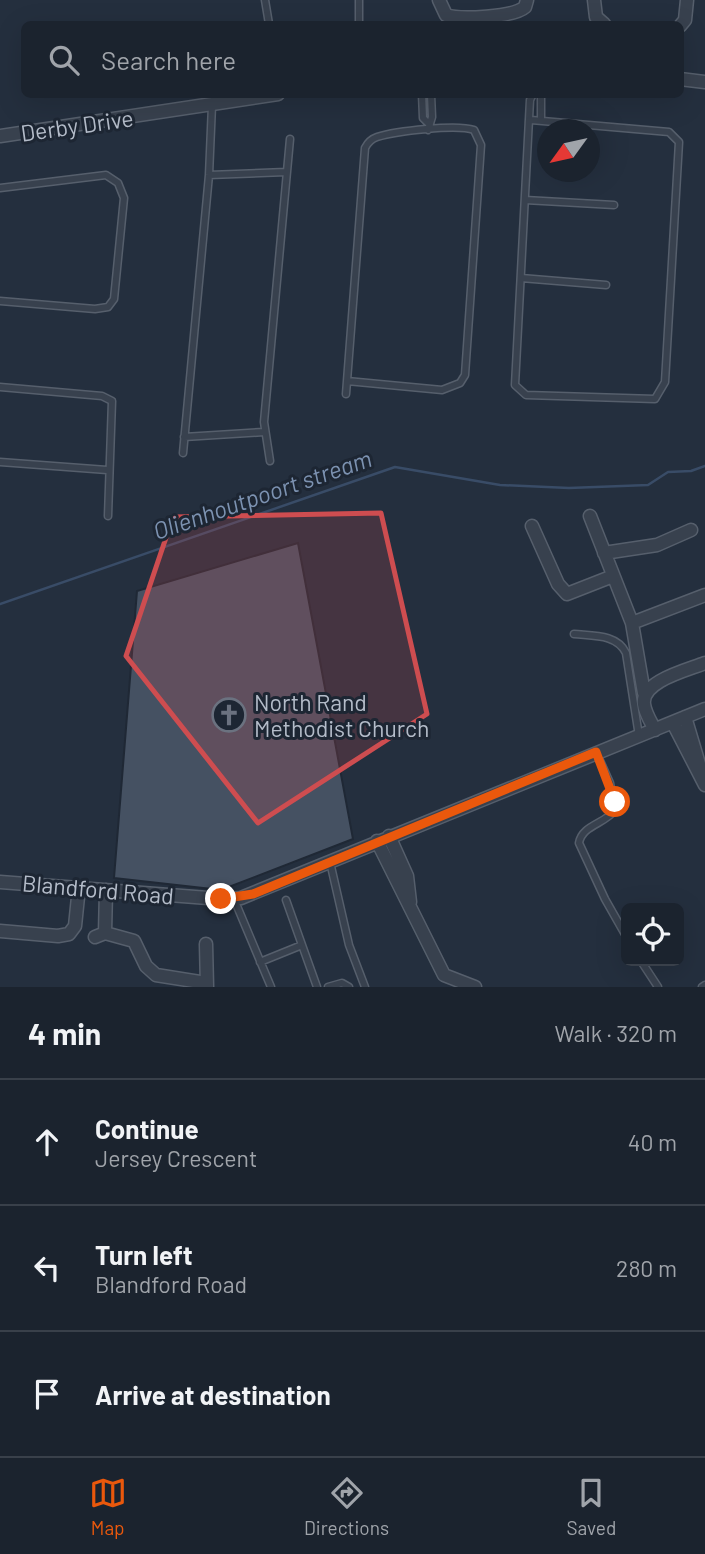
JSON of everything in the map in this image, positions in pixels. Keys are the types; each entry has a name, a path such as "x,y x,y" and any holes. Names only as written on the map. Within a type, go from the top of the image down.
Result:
{"street":[{"path":"439,0 446,15 461,21 515,13 525,7 527,0"},
{"path":"594,0 596,17 601,21"},
{"path":"684,22 687,0"},
{"path":"684,79 705,82"},
{"name":"Derby Drive","path":"0,136 254,98"},
{"path":"590,516 632,623 644,704 655,730"},
{"path":"531,526 558,584 566,594 613,576"},
{"path":"604,553 656,545 691,530"},
{"path":"632,623 705,595"},
{"path":"644,693 652,686 705,663"},
{"name":"Blandford Road","path":"0,882 234,899 705,709"},
{"path":"679,720 700,766 705,785"},
{"path":"383,838 440,970 453,984 475,987"},
{"path":"0,931 58,936 69,934 75,926 79,887"},
{"path":"106,890 100,935 134,942 146,966 156,975 207,985 206,944"}],"lane":[{"path":"265,0 269,21"},
{"path":"359,0 359,21"},
{"path":"422,98 423,118 428,127"},
{"path":"428,127 432,117 431,98"},
{"path":"533,98 513,378 519,390 526,394 646,401 655,399 662,393 666,369 679,142 669,132 600,126"},
{"path":"541,98 541,119"},
{"path":"183,453 209,175 212,105"},
{"path":"531,120 537,120"},
{"path":"346,394 347,380 366,148 368,143 377,137 428,127 470,128 477,133 481,145 465,375 460,383 442,390 347,380"},
{"path":"270,461 264,432 290,139"},
{"path":"209,175 286,172"},
{"path":"0,188 106,175 118,183 124,198 114,299 108,307 95,309 0,301"},
{"path":"525,200 614,205"},
{"path":"521,278 607,285"},
{"path":"0,387 107,397 113,407 107,470 108,516"},
{"path":"184,437 264,432"},
{"path":"0,462 107,470"},
{"path":"574,634 611,639 622,645 626,653 639,736"},
{"path":"596,752 610,783 615,810 604,821 584,832 579,842 605,900 621,927"},
{"path":"330,861 349,945 365,987"},
{"path":"234,899 271,987"},
{"path":"286,900 317,987"},
{"path":"260,962 302,945"},
{"path":"644,966 658,987"},
{"path":"328,987 342,983 349,987"}],"highlighted area":[{"path":"381,513 427,714 258,823 126,656 173,517"}],"building":[{"name":"North Rand Methodist Church","path":"298,543 353,839 221,890 114,878 137,591"}],"waterway":[{"name":"Olienhoutpoort stream","path":"0,604 395,467 500,485 569,488 648,485 668,472 691,471 705,466"}],"place":[{"name":"North Rand Methodist Church","path":"229,715"}],"route":[{"path":"221,899 229,900 253,894 596,752 615,802"}]}
